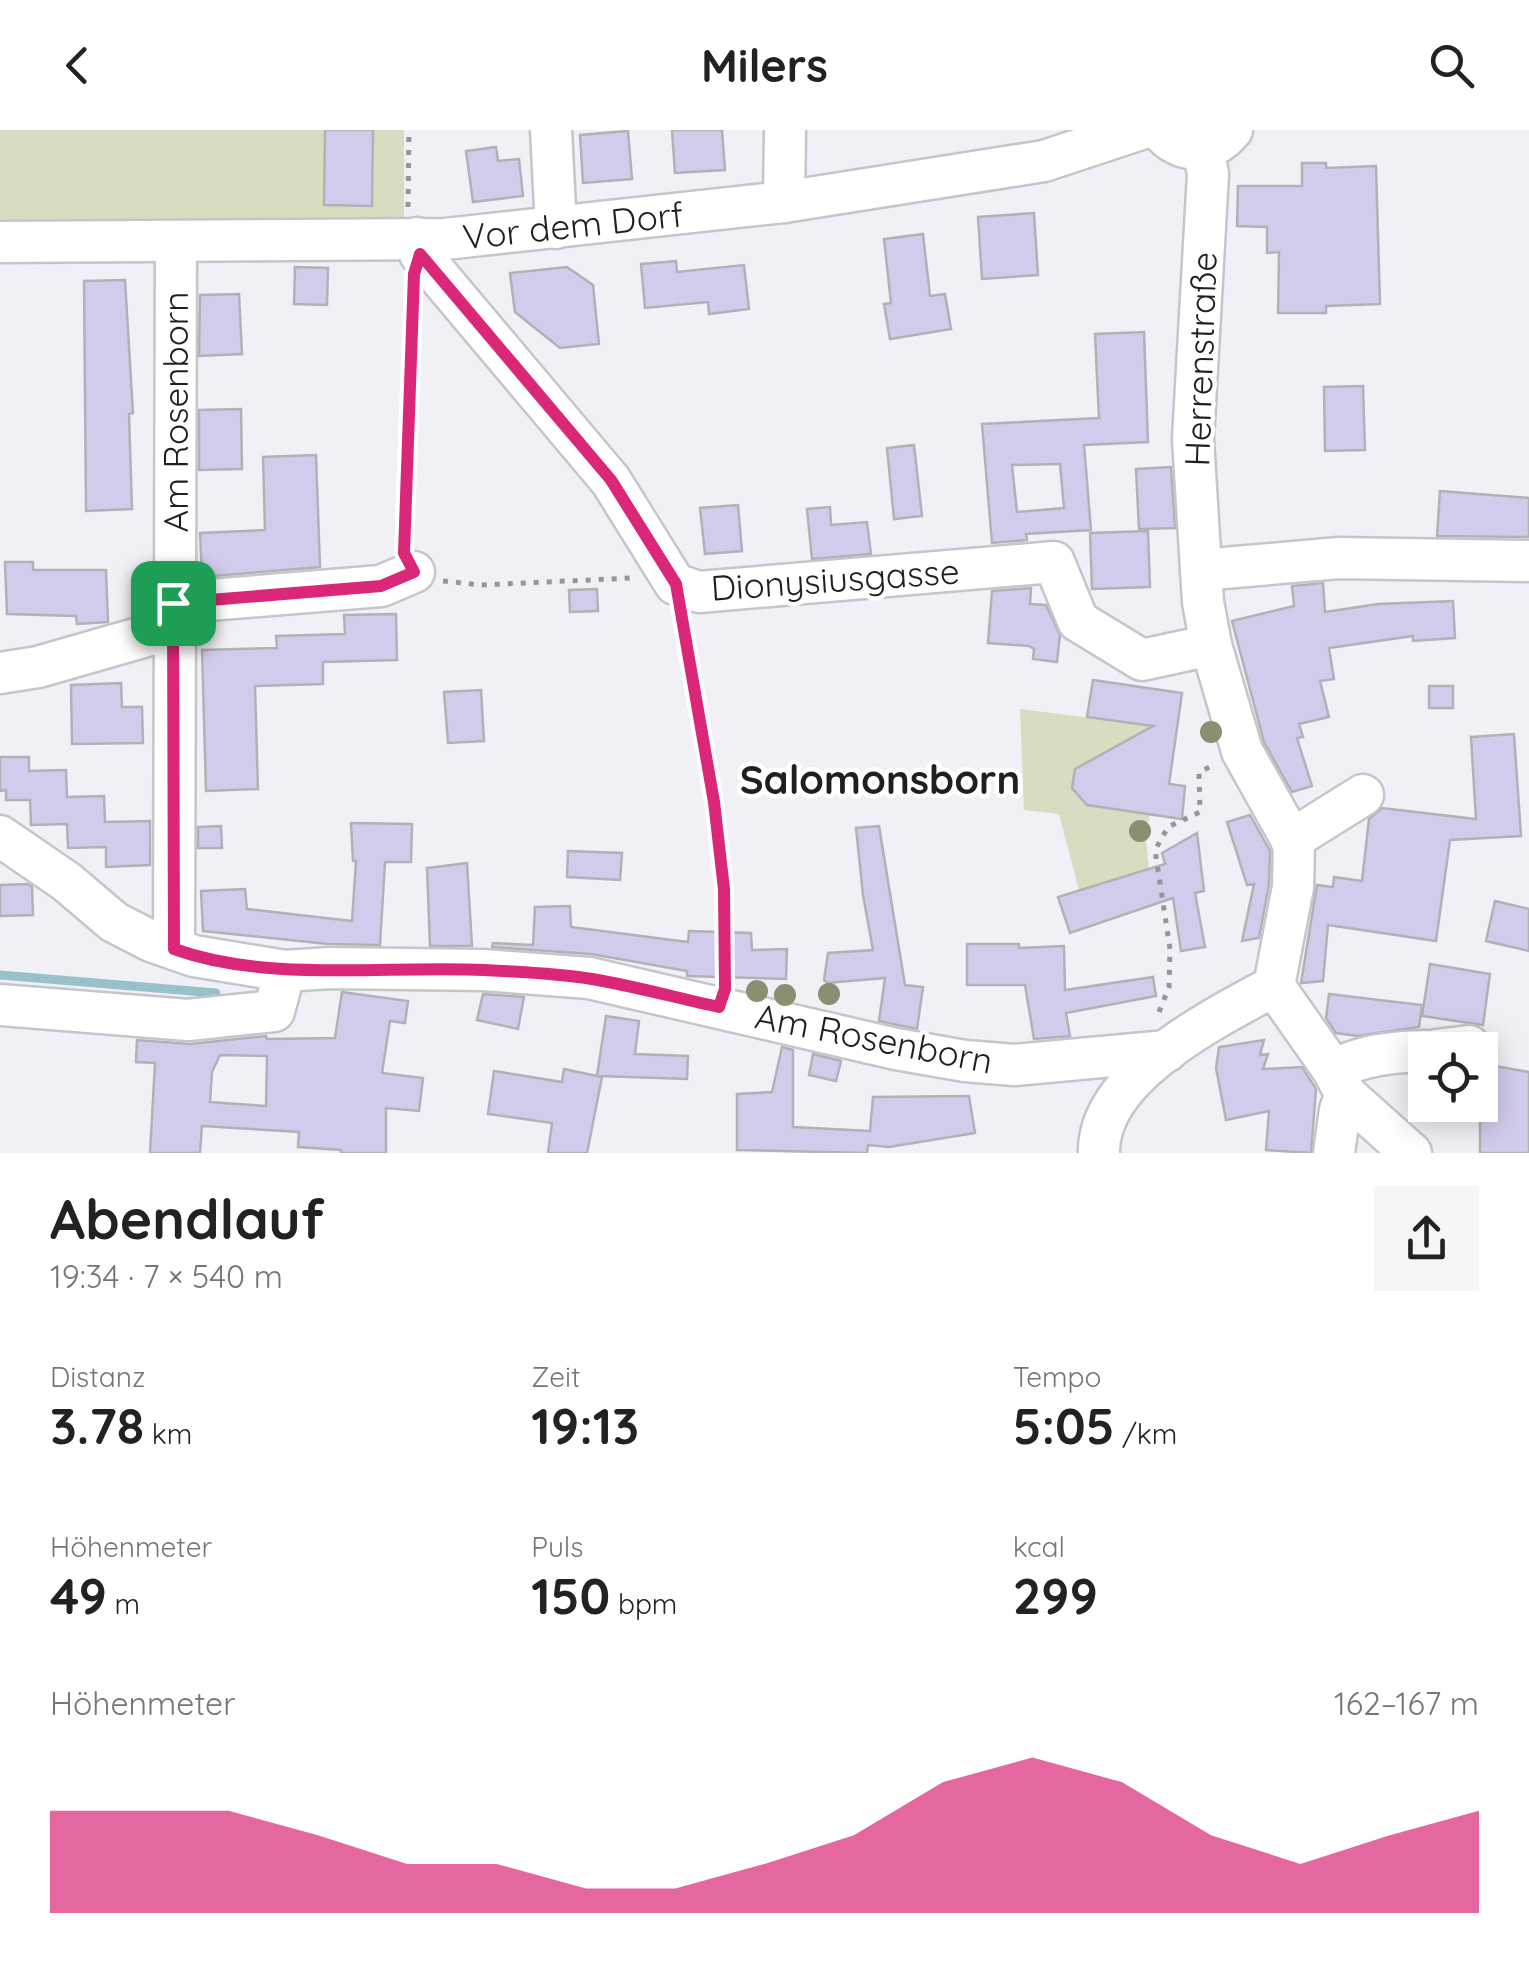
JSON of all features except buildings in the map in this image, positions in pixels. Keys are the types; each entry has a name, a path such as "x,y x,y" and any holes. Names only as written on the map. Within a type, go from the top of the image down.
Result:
{"street":[{"path":"551,130 556,228"},
{"path":"784,202 785,130"},
{"name":"Vor dem Dorf","path":"0,242 419,246 784,202 1044,161 1138,130"},
{"path":"1160,130 1172,143 1184,148 1217,140"},
{"name":"Herrenstraße","path":"1217,140 1208,174 1193,439 1201,570 1212,645 1242,751 1294,844 1293,886 1274,986"},
{"name":"Am Rosenborn","path":"176,242 174,949 284,971 483,970 590,978 896,1049 964,1061 1014,1064 1168,1051"},
{"path":"419,246 611,480 676,584"},
{"path":"1201,570 1339,558 1529,561"},
{"name":"Dionysiusgasse","path":"676,584 699,592 1054,562 1078,620 1142,660 1212,645"},
{"path":"0,673 38,667 173,616 381,586 414,572"},
{"path":"1291,840 1363,795"},
{"path":"0,836 67,882 114,922 174,949"},
{"path":"0,1005 188,1020 274,1010 284,971"},
{"path":"1099,1153 1099,1139 1110,1110 1129,1082 1168,1051 1274,986 1340,1082 1411,1153"},
{"path":"1334,1153 1340,1082 1354,1060 1408,1051"}],"path":[{"path":"409,130 406,198 419,246 414,274 404,553 414,572"},
{"name":"Dionysiusgasse","path":"414,572 442,581 481,585 658,577 676,584"},
{"path":"676,584 714,802 724,889 725,989 719,1007"},
{"path":"1168,1051 1155,1032 1170,976 1170,949 1155,850 1168,827 1200,812 1203,770"}],"green space":[{"path":"0,130 404,130 404,228 0,232"},
{"path":"1020,709 1178,729 1171,770 1075,769 1072,788 1087,805 1150,815 1145,830 1149,869 1079,890 1059,814 1024,810"}],"waterway":[{"path":"0,975 216,993"}],"district":[{"name":"Salomonsborn","path":"880,779"}],"route":[{"path":"420,254 611,480 676,584 714,802 724,889 725,989 719,1007 590,978 483,970 284,971 174,949 173,603 381,586 414,572 404,553 414,274 420,254"}]}
